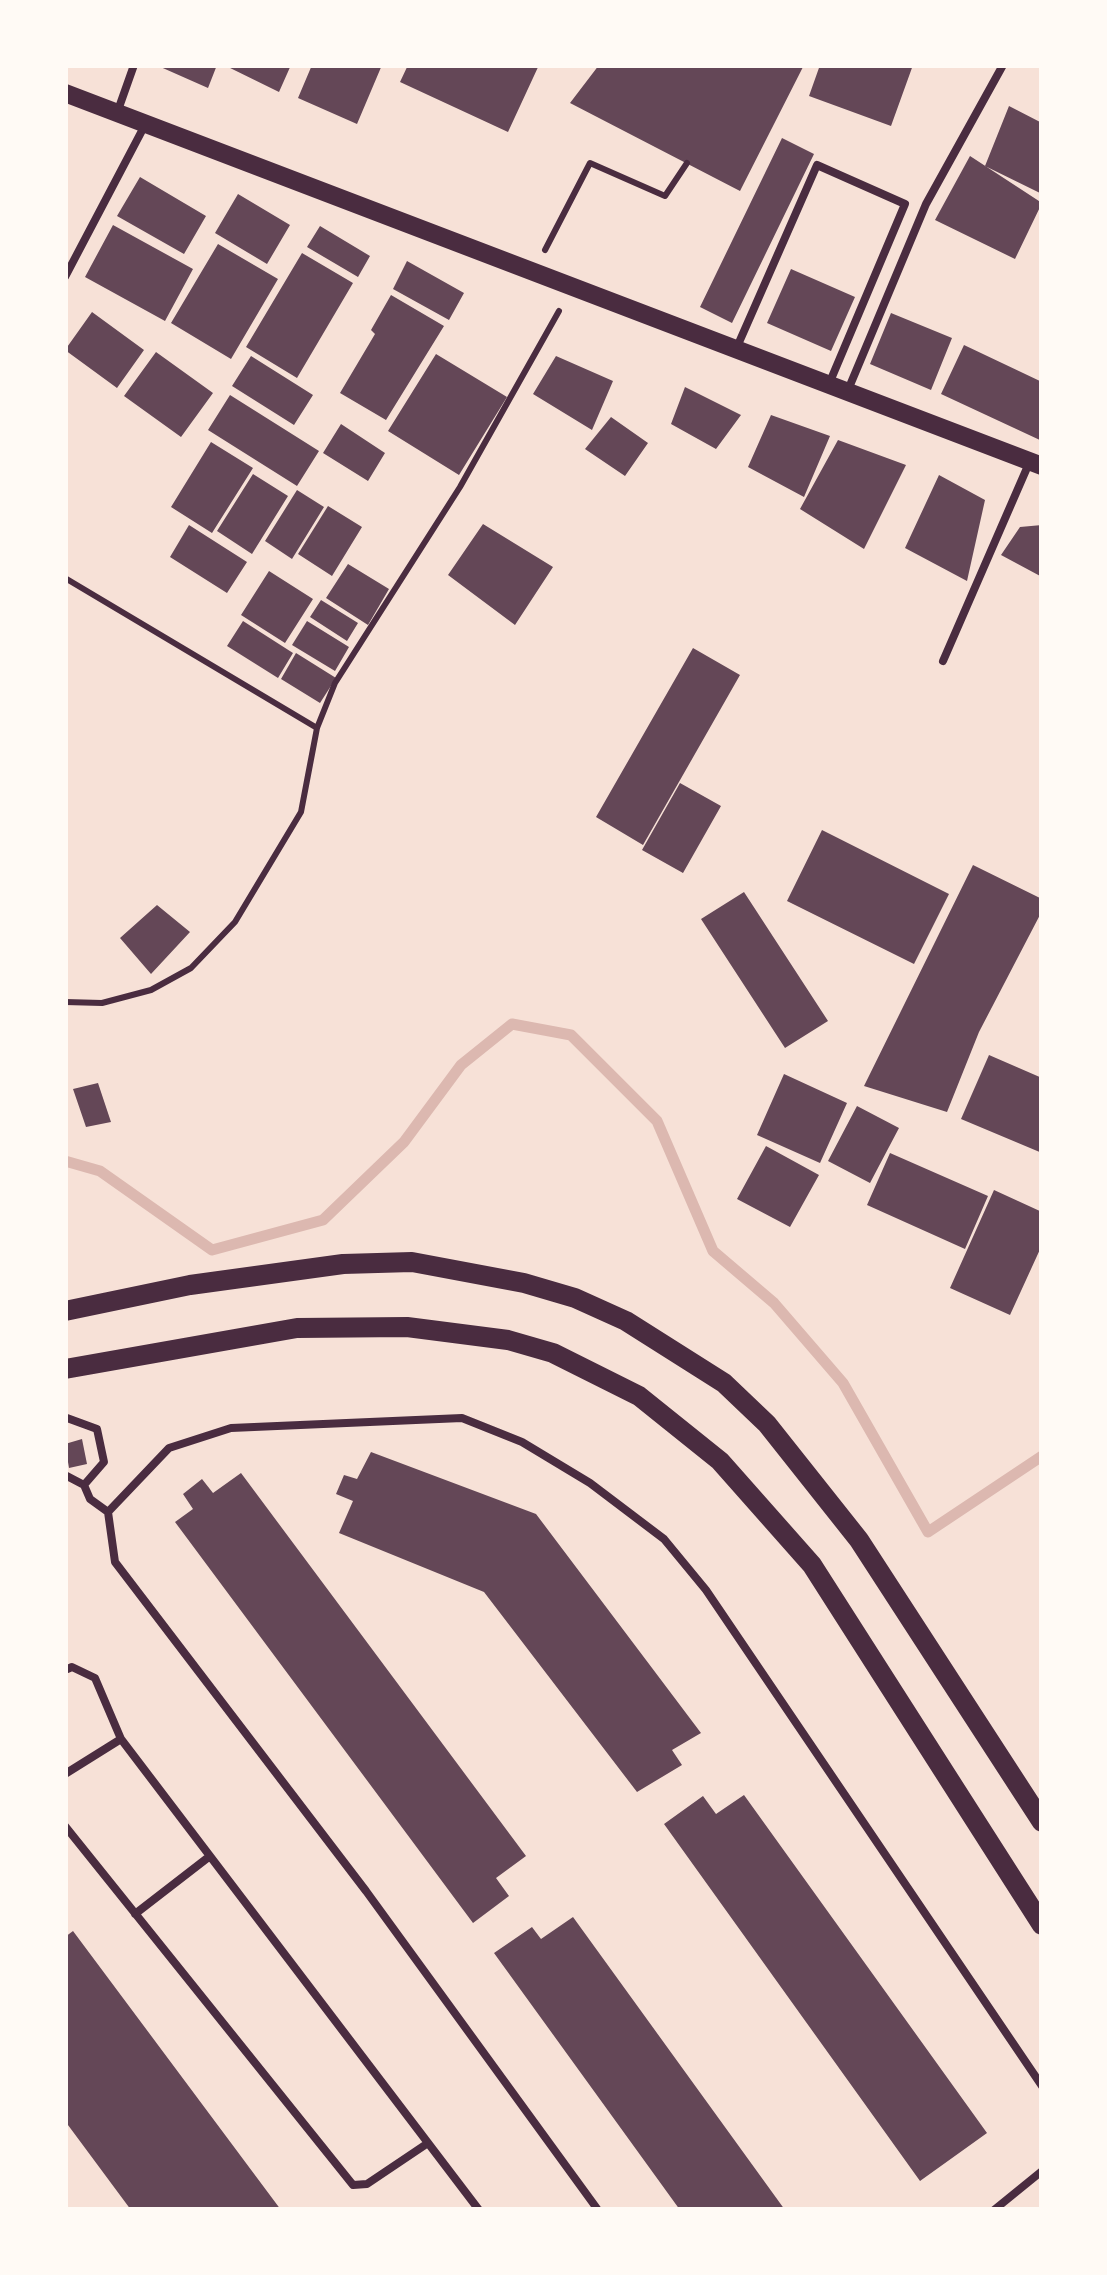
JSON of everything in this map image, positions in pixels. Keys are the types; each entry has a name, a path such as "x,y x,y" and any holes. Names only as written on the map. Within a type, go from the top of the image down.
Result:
{"main road":[{"path":"65,1311 190,1285 343,1264 412,1262 575,1298 626,1321 724,1383 767,1424 859,1540 1042,1822"},
{"path":"65,1369 297,1328 407,1327 478,1335 538,1348 638,1396 720,1461 812,1565 1042,1925"}],"street":[{"path":"65,93 1036,463"}],"lane":[{"path":"117,113 134,65"},
{"path":"847,393 926,204 1003,65"},
{"path":"65,277 146,123"},
{"path":"735,351 817,165 905,204 828,386"},
{"path":"943,661 1036,463"},
{"path":"66,1417 97,1430 104,1462 84,1485"},
{"path":"108,1512 169,1448 231,1428 462,1418 522,1442 590,1483 664,1539 706,1590 1042,2086"},
{"path":"65,1475 84,1485 90,1499 108,1512 115,1562 366,1890 598,2210"},
{"path":"65,1670 72,1667 94,1678 121,1738 479,2210"},
{"path":"65,1774 121,1738"},
{"path":"65,1826 353,2185 386,2173 428,2143"},
{"path":"134,1914 210,1856"},
{"path":"994,2210 1042,2171"}],"path":[{"path":"534,273 590,163 666,196 687,163"},
{"path":"65,1002 102,1003 151,990 191,968 235,922 300,812 317,728 352,652 460,487 571,288"},
{"path":"65,578 317,728"}],"building":[{"path":"156,65 217,65 208,88"},
{"path":"224,65 291,65 279,92"},
{"path":"312,65 382,65 357,124 298,98"},
{"path":"408,65 539,65 508,132 400,82"},
{"path":"599,65 804,65 740,191 570,103"},
{"path":"820,65 913,65 891,126 809,96"},
{"path":"1009,106 1042,123 1042,194 985,166"},
{"path":"782,138 814,154 732,323 700,307"},
{"path":"970,156 1042,203 1015,259 935,220"},
{"path":"140,177 206,216 184,254 117,216"},
{"path":"238,194 290,225 267,264 215,233"},
{"path":"113,225 193,269 165,321 85,277"},
{"path":"320,226 370,256 358,277 307,247"},
{"path":"218,244 278,279 231,359 171,323"},
{"path":"302,253 353,283 297,378 246,347"},
{"path":"407,261 464,293 449,320 393,289"},
{"path":"791,269 855,297 831,351 767,323"},
{"path":"391,295 444,326 386,420 340,393 375,334 371,330"},
{"path":"92,312 144,350 117,388 65,350"},
{"path":"891,313 952,338 931,390 870,364"},
{"path":"964,345 1042,382 1042,441 941,394"},
{"path":"156,352 213,393 181,437 124,396"},
{"path":"436,354 507,397 459,475 388,431"},
{"path":"251,356 313,395 294,425 232,386"},
{"path":"556,356 613,381 592,430 533,394"},
{"path":"685,387 741,415 716,449 671,424"},
{"path":"230,395 319,451 297,486 208,430"},
{"path":"771,415 830,436 804,497 748,467"},
{"path":"611,417 648,443 625,476 585,449"},
{"path":"341,424 385,453 368,481 323,453"},
{"path":"838,440 906,465 864,549 800,509"},
{"path":"211,442 253,468 212,533 171,507"},
{"path":"253,474 288,496 252,554 217,531"},
{"path":"939,475 985,500 967,581 905,548"},
{"path":"297,490 324,507 292,559 265,541"},
{"path":"328,506 362,527 332,576 298,554"},
{"path":"483,524 553,567 515,625 448,575"},
{"path":"189,525 247,562 227,593 170,557"},
{"path":"1042,525 1042,577 1001,555 1020,527"},
{"path":"348,564 389,589 368,625 326,598"},
{"path":"269,571 313,599 285,643 241,615"},
{"path":"321,600 358,623 347,641 310,617"},
{"path":"243,621 293,653 278,678 227,646"},
{"path":"307,621 349,647 335,671 292,645"},
{"path":"693,648 740,675 643,845 596,817"},
{"path":"296,653 336,678 320,703 281,679"},
{"path":"680,783 721,806 683,873 642,850"},
{"path":"822,830 949,894 914,964 787,901"},
{"path":"973,865 1042,899 1042,911 979,1032 947,1112 864,1086"},
{"path":"744,892 828,1021 785,1048 701,919"},
{"path":"157,905 190,932 151,974 120,938"},
{"path":"989,1055 1042,1078 1042,1153 961,1119"},
{"path":"784,1074 847,1103 820,1163 757,1135"},
{"path":"98,1083 111,1122 86,1127 73,1089"},
{"path":"857,1106 899,1128 870,1183 828,1161"},
{"path":"766,1146 819,1175 790,1227 737,1199"},
{"path":"890,1153 988,1196 965,1249 867,1205"},
{"path":"994,1190 1042,1212 1042,1245 1010,1315 950,1288"},
{"path":"82,1439 87,1464 69,1468 65,1444"},
{"path":"371,1452 536,1514 701,1733 672,1750 682,1765 637,1792 484,1592 339,1533 353,1501 336,1494 344,1475 357,1479"},
{"path":"241,1473 526,1856 496,1878 509,1896 473,1923 175,1522 193,1509 183,1494 202,1479 213,1493"},
{"path":"744,1795 987,2133 920,2181 664,1824 703,1796 716,1814"},
{"path":"573,1917 785,2210 680,2210 494,1953 532,1927 541,1939"},
{"path":"73,1931 281,2210 131,2210 65,2121 65,1937"}],"waterway":[{"path":"65,1161 100,1171 212,1250 323,1220 404,1142 461,1065 512,1024 571,1035 657,1121 713,1251 774,1303 843,1383 928,1532 1042,1456"}]}
